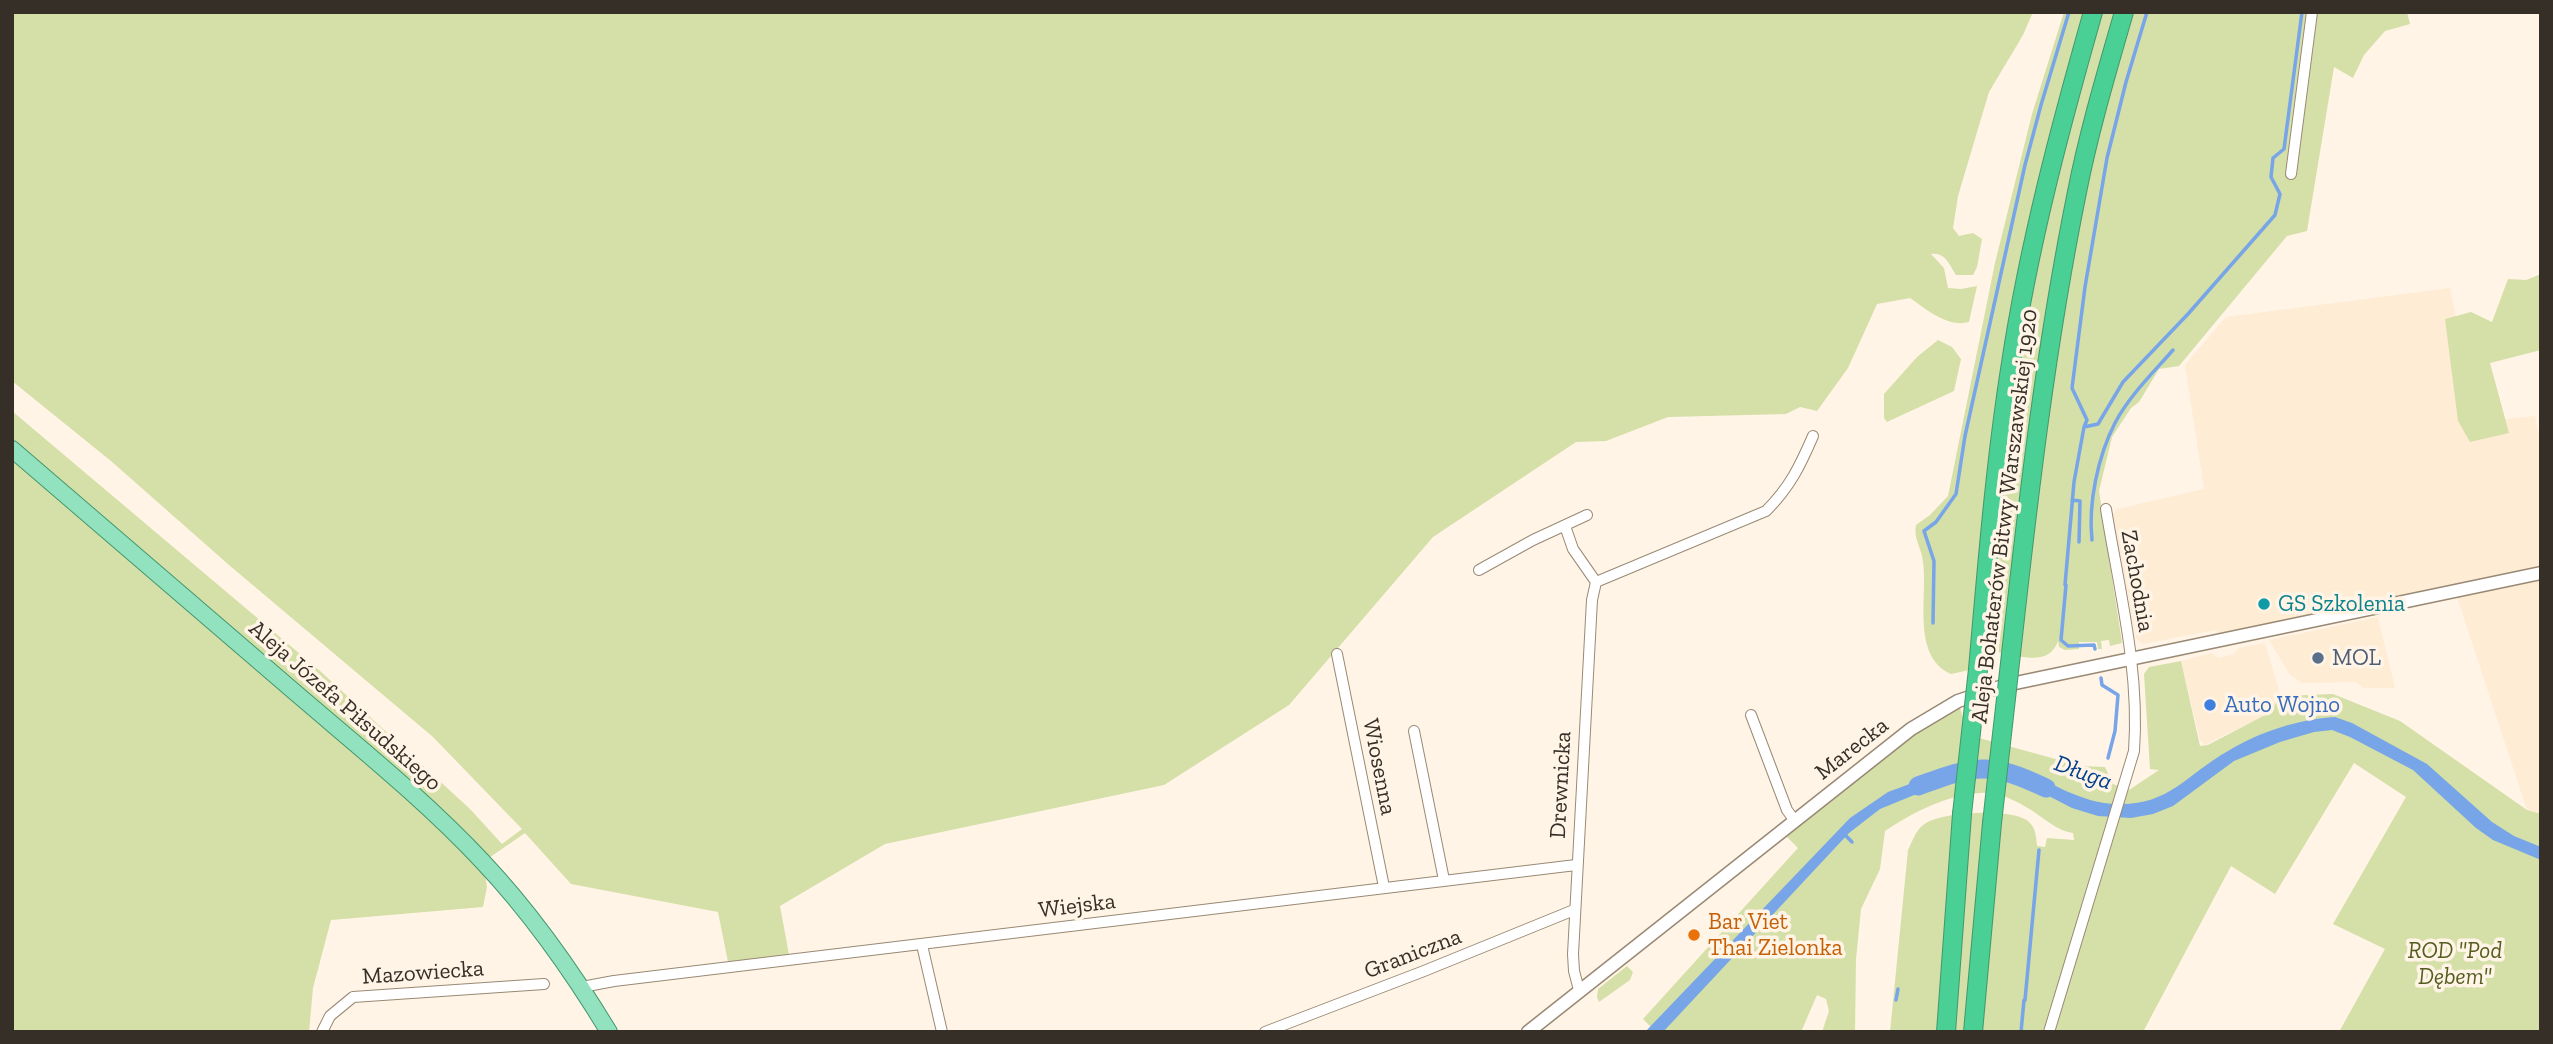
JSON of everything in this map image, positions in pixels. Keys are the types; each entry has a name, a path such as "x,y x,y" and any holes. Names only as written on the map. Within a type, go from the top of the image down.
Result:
{"highway":[{"name":"Aleja Bohaterów Bitwy Warszawskiej 1920","path":"1946,1032 1962,814 1994,492 2014,341 2051,161 2093,12"},
{"name":"Aleja Bohaterów Bitwy Warszawskiej 1920","path":"1973,1032 1992,823 2029,491 2057,294 2085,156 2124,12"}],"main road":[{"name":"Aleja Józefa Piłsudskiego","path":"12,449 375,760 451,830 537,924 609,1032"}],"street":[{"path":"2291,174 2312,12"},
{"path":"1564,526 1573,549 1595,582 1766,511 1790,483 1813,436"},
{"name":"Zachodnia","path":"2049,1032 2134,751 2136,714 2132,659 2106,509"},
{"path":"1479,570 1587,515"},
{"name":"Marecka","path":"1528,1032 1911,729 1958,701 2006,685 2541,573"},
{"name":"Drewnicka","path":"1579,989 1572,962 1574,911 1595,582"},
{"name":"Wiosenna","path":"1337,654 1384,887"},
{"path":"1751,715 1787,810 1795,821"},
{"path":"1414,731 1444,880"},
{"name":"Wiejska","path":"582,988 614,981 1576,865"},
{"name":"Graniczna","path":"1265,1032 1574,911"},
{"path":"922,945 942,1032"},
{"name":"Mazowiecka","path":"322,1032 330,1016 353,997 544,984"}],"shaded area":[{"path":"2450,288 2477,422 2535,416 2541,446 2541,814 2527,810 2455,591 2219,640 2216,630 2143,644 2136,638 2113,514 2117,509 2204,489 2185,365 2226,317"},
{"path":"2378,617 2395,688 2364,688 2356,682 2302,683 2290,675 2269,640"},
{"path":"2265,643 2280,701 2267,714 2205,745 2200,740 2181,661 2212,653 2218,658 2234,654 2238,648"}],"green space":[{"path":"12,12 2033,12 2023,35 1989,92 1958,196 1953,228 1959,236 1973,233 1982,239 1977,267 1973,275 1956,275 1943,257 1931,254 1944,268 1948,288 1977,286 1969,322 1945,320 1910,298 1877,304 1848,368 1817,411 1800,407 1786,414 1668,417 1606,441 1576,442 1433,537 1289,705 1164,785 885,844 780,906 789,955 728,962 718,912 571,884 525,833 483,862 487,887 483,907 331,920 313,988 309,1032 12,1032 12,411 319,670 470,809 502,844 522,829 433,737 229,565 111,461 12,381"},
{"path":"2064,12 2407,12 2410,24 2385,31 2364,55 2353,78 2334,67 2307,231 2287,236 2179,366 2159,369 2139,402 2131,408 2112,437 2099,491 2122,643 2110,646 2109,640 2101,641 2102,649 2098,649 2097,642 2079,642 2079,649 2065,650 2059,647 2058,641 2046,655 2029,658 1989,651 1988,666 1951,674 1930,654 1926,640 1923,562 1916,525 1948,496 1995,263 2032,114"},
{"path":"2541,274 2541,350 2490,363 2509,433 2470,442 2458,421 2445,319 2471,312 2492,322 2508,279 2526,280"},
{"path":"1938,340 1952,347 1961,359 1954,391 1887,422 1884,418 1884,394 1917,357"},
{"name":"ROD \"Pod Dębem\"","path":"2181,661 2200,746 2208,745 2267,714 2282,696 2333,694 2400,721 2527,810 2541,814 2541,1032 2339,1032 2385,949 2333,924 2406,797 2354,763 2275,894 2231,866 2143,1032 1890,1032 1908,850 1920,828 1935,819 1947,816 2007,814 2031,824 2037,846 2045,847 2047,838 2074,840 2073,833 2056,827 2020,803 1986,793 1967,794 1942,801 1885,831 1880,869 1861,909 1856,959 1855,1032 1822,1032 1829,1011 1826,999 1817,995 1801,1032 1656,1032 1643,1019 1798,848 1782,832 1958,701 1968,735 2081,766 2105,767 2113,784 2129,790 2159,770 2150,769 2144,674 2149,667"},
{"path":"1627,966 1633,972 1630,980 1599,1002 1598,989"}],"water":[{"path":"2335,717 2352,723 2427,764 2492,822 2514,836 2541,847 2541,860 2493,840 2476,828 2413,770 2332,730 2280,742 2234,761 2173,806 2153,814 2131,818 2098,816 2023,787 2025,771 2094,801 2125,804 2143,802 2172,790 2212,761 2253,738 2293,724"},
{"path":"1942,772 1941,784 1880,809 1849,833 1663,1032 1645,1032 1850,818 1888,792"}],"waterway":[{"path":"1933,623 1934,561 1924,531 1936,522 1956,494 1965,436 2025,165 2069,12"},
{"path":"2084,427 2087,420 2072,388 2085,287 2107,158 2147,12"},
{"path":"2065,585 2074,482 2084,427 2098,424 2123,382 2188,314 2275,215 2280,194 2271,177 2273,158 2284,149 2302,12"},
{"path":"2092,540 2093,495 2109,436 2127,403 2173,350"},
{"path":"2072,500 2080,501 2079,542"},
{"path":"2066,585 2061,640 2068,646 2094,645 2095,649"},
{"path":"2101,678 2102,685 2118,695 2115,731 2108,758"},
{"name":"Długa","path":"1918,786 1969,770 1982,769 2010,773 2046,788"},
{"path":"1843,833 1852,842"},
{"path":"2025,1000 2039,850"},
{"path":"1896,1000 1898,989"},
{"path":"2021,1032 2024,1000"}],"place":[{"name":"GS Szkolenia","path":"2264,604"},
{"name":"MOL","path":"2318,658"},
{"name":"Auto Wojno","path":"2210,705"},
{"name":"Bar Viet Thai Zielonka","path":"1694,935"}]}
